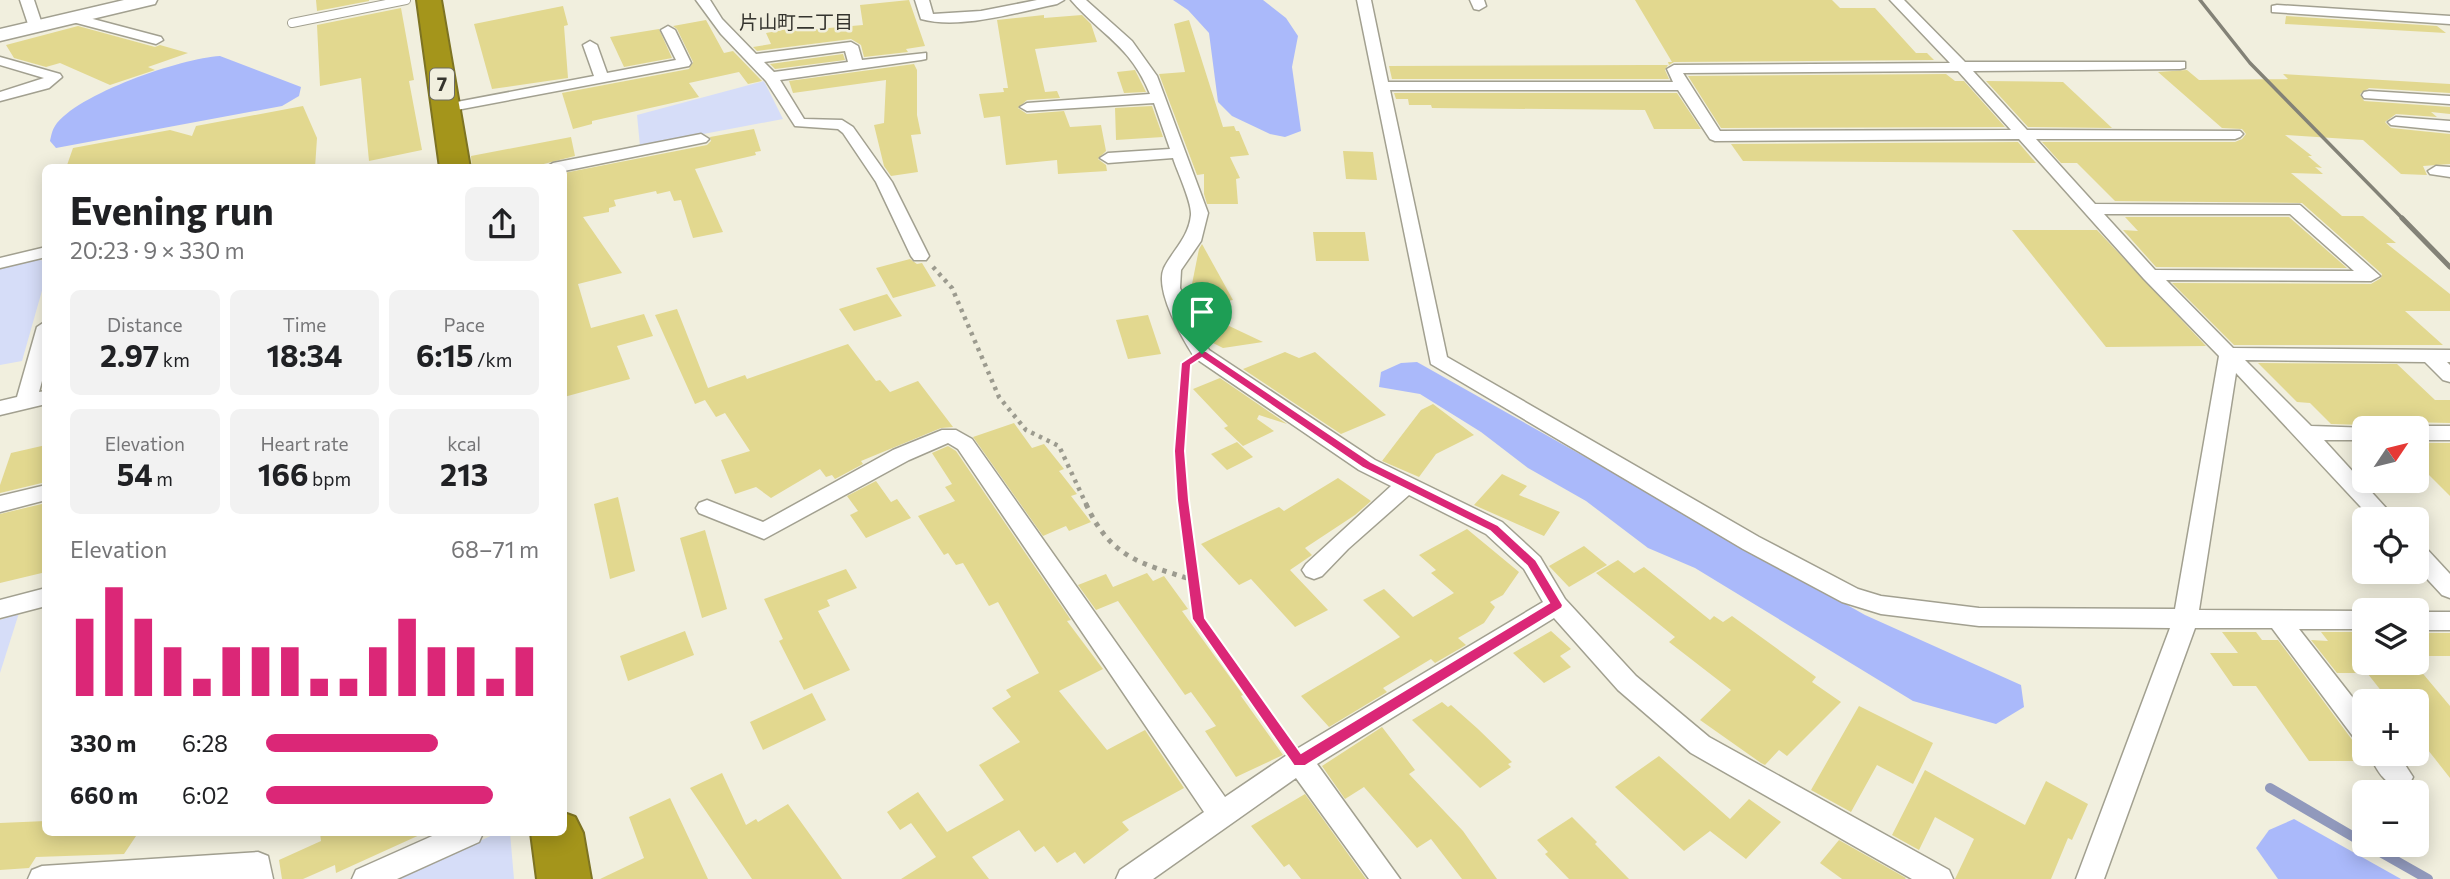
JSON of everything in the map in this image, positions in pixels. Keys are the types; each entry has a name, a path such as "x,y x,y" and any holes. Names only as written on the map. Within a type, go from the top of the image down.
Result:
{"highway":[{"name":"7","path":"429,0 453,164"},
{"path":"557,836 564,879"}],"main road":[{"path":"0,35 148,0"}],"street":[{"path":"27,0 36,27"},
{"path":"703,0 769,77 800,123 842,125 848,130 884,183 920,256"},
{"path":"922,0 926,16 933,18 981,15 1057,0"},
{"path":"1078,0 1127,44 1150,76 1200,213 1192,241 1172,270 1171,288 1191,337 1202,354 1367,465 1494,528 1532,563 1557,605 1627,683 1700,745 1939,879"},
{"path":"1364,0 1438,360 1751,543 1850,596 1881,605 1979,617 2352,620"},
{"path":"1897,0 2093,209 2150,275 2306,433 2374,507"},
{"path":"2277,9 2450,20"},
{"path":"74,18 156,40"},
{"path":"446,108 684,63 668,30"},
{"path":"590,45 602,78"},
{"path":"751,59 851,46 856,65"},
{"path":"769,77 922,56"},
{"path":"0,61 55,77 44,85 0,97"},
{"path":"2180,65 1674,69 1715,136 2235,134"},
{"path":"1383,86 1682,86"},
{"path":"2369,95 2450,100"},
{"path":"1027,107 1159,98"},
{"path":"2396,122 2450,126"},
{"path":"567,165 701,139"},
{"path":"1108,158 1177,153"},
{"path":"2093,209 2294,209 2371,275 2150,275"},
{"path":"0,263 42,253"},
{"path":"2090,879 2186,618 2229,355"},
{"path":"2229,355 2440,356 2450,376"},
{"path":"0,408 36,400 42,356"},
{"path":"2306,433 2352,433"},
{"path":"2429,433 2450,433"},
{"path":"707,508 764,531 901,455 950,435 965,444 1221,814"},
{"path":"1314,570 1340,542 1407,484"},
{"path":"0,504 42,493"},
{"path":"2429,566 2450,589"},
{"path":"0,609 42,598"},
{"path":"1130,879 1299,761 1557,605"},
{"path":"2278,619 2352,715"},
{"path":"2429,621 2450,621"},
{"path":"1299,761 1386,879"},
{"path":"2391,766 2399,777"},
{"path":"366,879 462,836"},
{"path":"43,879 258,865 259,879"}],"lane":[{"path":"292,23 406,0"}],"path":[{"path":"920,256 953,288 999,397 1017,422 1026,430 1059,446 1093,520 1106,540 1135,561 1193,581"},
{"path":"1202,354 1186,363 1180,451 1198,619 1299,761"}],"shaded area":[{"path":"1173,0 1263,0 1286,18 1298,36 1292,67 1301,131 1285,137 1270,134 1232,116 1218,102 1209,33 1188,10"},
{"path":"220,56 301,87 299,96 282,106 56,148 50,141 54,128 67,114 106,90 181,63"},
{"path":"764,81 783,119 640,146 637,115"},
{"path":"34,259 42,260 42,291 22,361 0,365 0,268"},
{"path":"1417,362 1865,615 2021,685 2024,707 1996,724 1913,701 1695,568 1648,548 1586,501 1528,468 1481,432 1420,394 1379,387 1381,372 1401,363"},
{"path":"19,613 0,673 0,620"},
{"path":"2294,819 2352,852 2352,857 2362,857 2401,879 2278,879 2256,848 2269,830"},
{"path":"491,836 510,836 514,879 398,879"}],"building":[{"path":"316,0 369,0 369,1 317,11"},
{"path":"909,0 925,46 906,49 908,52 864,57 861,45 851,39 757,51 753,47 771,44 766,33 804,26 806,30 863,25 860,5"},
{"path":"1635,0 1832,0 1840,8 1875,8 1916,53 1927,53 1934,60 1674,62 1669,65 1668,62 1672,62"},
{"path":"563,6 568,25 564,26 568,78 492,89 474,24"},
{"path":"401,8 414,80 409,81 422,150 369,161 361,78 320,86 317,25"},
{"path":"1044,15 1044,18 1082,15 1091,24 1097,42 1035,49 1045,92 1057,91 1060,98 1027,100 1018,108 1027,114 1064,111 1070,127 1101,125 1106,151 1098,159 1106,165 1107,171 1058,174 1057,160 1006,165 1000,116 984,118 979,94 1004,92 1003,88 1008,88 997,20"},
{"path":"2286,16 2437,26 2446,33 2285,24"},
{"path":"706,20 724,53 733,51 762,81 748,84 739,72 689,83 699,97 592,121 592,124 573,129 562,93 689,69 693,62 673,26"},
{"path":"1189,20 1223,127 1234,126 1236,131 1239,131 1249,155 1230,157 1240,178 1236,179 1238,204 1207,204 1204,174 1197,175 1159,74 1185,72 1174,24"},
{"path":"78,26 188,53 148,67 155,70 110,85 60,63 46,67 14,58 6,45"},
{"path":"659,29 672,58 624,67 610,37"},
{"path":"843,54 845,60 775,69 770,64"},
{"path":"914,64 917,70 917,115 921,134 911,135 918,172 891,176 884,166 874,125 884,123 886,80 793,93 789,81"},
{"path":"1668,65 1665,70 1669,79 1392,79 1389,66"},
{"path":"1135,70 1146,92 1124,93 1117,72"},
{"path":"2187,70 2199,80 2288,79 2283,74 2450,84 2450,93 2369,88 2360,94 2364,101 2450,107 2450,114 2431,112 2437,117 2396,114 2385,122 2391,128 2450,134 2450,164 2423,166 2427,175 2401,174 2363,140 2285,135 2312,156 2308,156 2322,168 2315,167 2323,174 2291,173 2342,216 2363,216 2396,243 2386,243 2450,294 2450,311 2405,311 2443,345 2234,345 2172,283 2371,284 2381,278 2382,274 2302,203 2115,201 2077,163 2061,163 2042,142 2235,142 2242,139 2246,134 2242,129 2222,128 2158,72"},
{"path":"1946,74 1955,81 1964,81 2005,127 1721,128 1688,76"},
{"path":"1986,81 2063,82 2112,128 2028,127"},
{"path":"1394,93 1677,93 1701,129 1654,129 1645,110 1432,108 1431,105 1409,105 1408,99 1396,99"},
{"path":"303,106 317,138 315,164 67,164 73,148 170,130 192,136 196,126"},
{"path":"1152,106 1163,137 1116,140 1115,108"},
{"path":"754,129 761,151 755,152 756,155 695,169 723,232 693,238 681,200 674,201 670,191 657,194 656,191 614,200 616,206 609,208 609,212 583,217 622,273 578,284 591,328 644,314 653,336 617,346 630,379 567,396 567,172 707,145 711,141 710,137"},
{"path":"571,137 575,156 544,164 472,164 471,156"},
{"path":"2018,142 2036,163 1743,161 1731,144"},
{"path":"1343,151 1373,152 1377,180 1346,179"},
{"path":"2125,217 2289,217 2347,268 2156,267 2123,230 2138,231"},
{"path":"2012,230 2097,230 2206,346 2106,347"},
{"path":"1313,232 1365,232 1369,261 1316,261"},
{"path":"1202,244 1233,300 1202,305 1192,284"},
{"path":"910,259 917,264 922,263 936,286 893,298 876,268"},
{"path":"887,294 902,316 854,331 839,309"},
{"path":"1191,308 1263,342 1223,348 1205,339"},
{"path":"677,309 708,388 745,375 747,379 848,344 876,381 880,380 890,392 918,381 953,427 941,428 861,461 863,464 835,479 832,475 826,477 820,469 771,498 756,487 735,494 721,460 750,451 725,413 716,417 705,400 695,404 655,315"},
{"path":"1148,315 1161,354 1128,359 1116,320"},
{"path":"1285,352 1299,358 1315,352 1386,415 1341,434 1243,369"},
{"path":"2258,363 2397,364 2435,400 2450,400 2450,423 2429,423 2429,416 2352,416 2352,425 2331,424 2310,403 2297,402"},
{"path":"1220,378 1287,424 1259,415 1257,419 1274,431 1243,446 1224,428 1228,426 1193,389"},
{"path":"1433,404 1474,435 1436,454 1419,477 1382,461 1421,410"},
{"path":"1014,423 1032,448 1044,444 1064,469 1059,471 1077,494 1071,496 1091,522 1069,531 1066,526 1043,536 973,437"},
{"path":"1237,442 1253,457 1227,470 1211,454"},
{"path":"2429,443 2450,443 2450,496 2429,475"},
{"path":"42,446 42,483 0,493 0,485 11,453"},
{"path":"948,446 956,451 1071,620 1067,621 1103,669 1059,691 1107,750 1145,730 1184,788 1122,822 1129,830 1084,864 1075,852 1057,863 1044,846 1035,852 1019,830 972,857 989,879 901,879 936,857 911,823 900,830 887,812 918,792 947,832 1004,800 979,765 1020,742 992,708 1011,697 1006,690 1039,673 998,602 989,606 963,563 956,565 948,553 944,555 918,516 955,501 945,487 952,484 932,453"},
{"path":"1502,474 1527,486 1519,495 1560,512 1544,536 1474,505"},
{"path":"1338,478 1371,501 1355,515 1305,548 1312,555 1290,570 1328,610 1295,627 1251,579 1239,585 1201,544 1279,507 1284,511"},
{"path":"876,481 891,502 897,499 911,518 866,538 850,515 858,511 847,496"},
{"path":"618,497 635,571 610,579 594,504"},
{"path":"42,504 42,573 0,583 0,514"},
{"path":"1467,529 1519,572 1503,595 1490,602 1495,607 1484,623 1458,638 1466,645 1435,663 1431,659 1383,688 1387,692 1329,727 1301,696 1400,637 1363,600 1384,589 1413,617 1454,593 1431,573 1436,570 1419,555"},
{"path":"705,530 727,609 702,618 680,538"},
{"path":"1584,546 1607,565 1569,587 1549,566"},
{"path":"1618,560 1634,573 1644,567 1710,620 1714,616 1723,622 1732,616 1816,677 1812,682 1841,702 1787,756 1779,750 1765,765 1761,763 1700,720 1731,690 1669,642 1675,637 1596,573"},
{"path":"846,569 857,588 827,600 830,606 818,611 850,670 804,690 779,641 783,639 764,599"},
{"path":"1147,573 1153,581 1164,576 1188,609 1182,611 1283,755 1236,777 1205,731 1216,726 1191,692 1185,695 1118,601 1096,610 1078,585 1106,574 1113,587"},
{"path":"685,631 694,655 628,681 620,656"},
{"path":"1551,631 1571,649 1560,656 1571,667 1544,683 1513,653"},
{"path":"2222,632 2256,632 2262,640 2278,640 2352,740 2352,761 2309,761 2256,686 2233,686 2210,653 2238,653"},
{"path":"2321,632 2352,632 2352,673 2337,673 2311,640 2328,641"},
{"path":"2429,633 2450,633 2450,656 2429,656"},
{"path":"2369,675 2424,675 2450,706 2450,778 2429,751 2429,689 2380,689"},
{"path":"812,693 826,720 763,750 750,722"},
{"path":"1442,702 1448,707 1451,705 1478,729 1512,762 1508,764 1511,767 1480,788 1412,720"},
{"path":"1859,706 1933,743 1913,784 1877,765 1851,812 1811,790"},
{"path":"1382,727 1415,770 1409,774 1463,831 1497,879 1462,879 1431,839 1417,848 1364,787 1345,799 1322,766"},
{"path":"1659,756 1730,819 1749,799 1781,822 1746,859 1710,831 1684,851 1615,787"},
{"path":"1925,770 2025,825 2046,781 2088,804 2072,840 2068,838 2051,879 1955,879 1974,839 1935,817 1919,850 1892,835"},
{"path":"722,773 746,825 756,819 758,822 788,804 842,879 752,879 690,788"},
{"path":"1305,794 1366,879 1301,879 1289,864 1284,867 1251,826"},
{"path":"670,798 708,879 600,879 644,858 629,817"},
{"path":"1572,817 1629,879 1569,879 1545,854 1548,852 1537,840"},
{"path":"42,821 42,836 136,836 124,854 36,857 29,868 0,870 0,823"},
{"path":"320,836 417,836 336,873 335,865 303,879 282,879 279,860 321,841"},
{"path":"1839,840 1906,878 1842,879 1820,863"}],"waterway":[{"path":"2270,788 2352,836"},
{"path":"2389,857 2428,879"}],"railway":[{"path":"2200,0 2250,63 2404,220"},
{"path":"2402,218 2450,267"}],"district":[{"name":"片山町二丁目","path":"796,22"}],"route":[{"path":"1202,354 1367,465 1494,528 1532,563 1557,605 1299,761 1198,619 1183,500 1180,451 1186,363 1202,354"}]}
